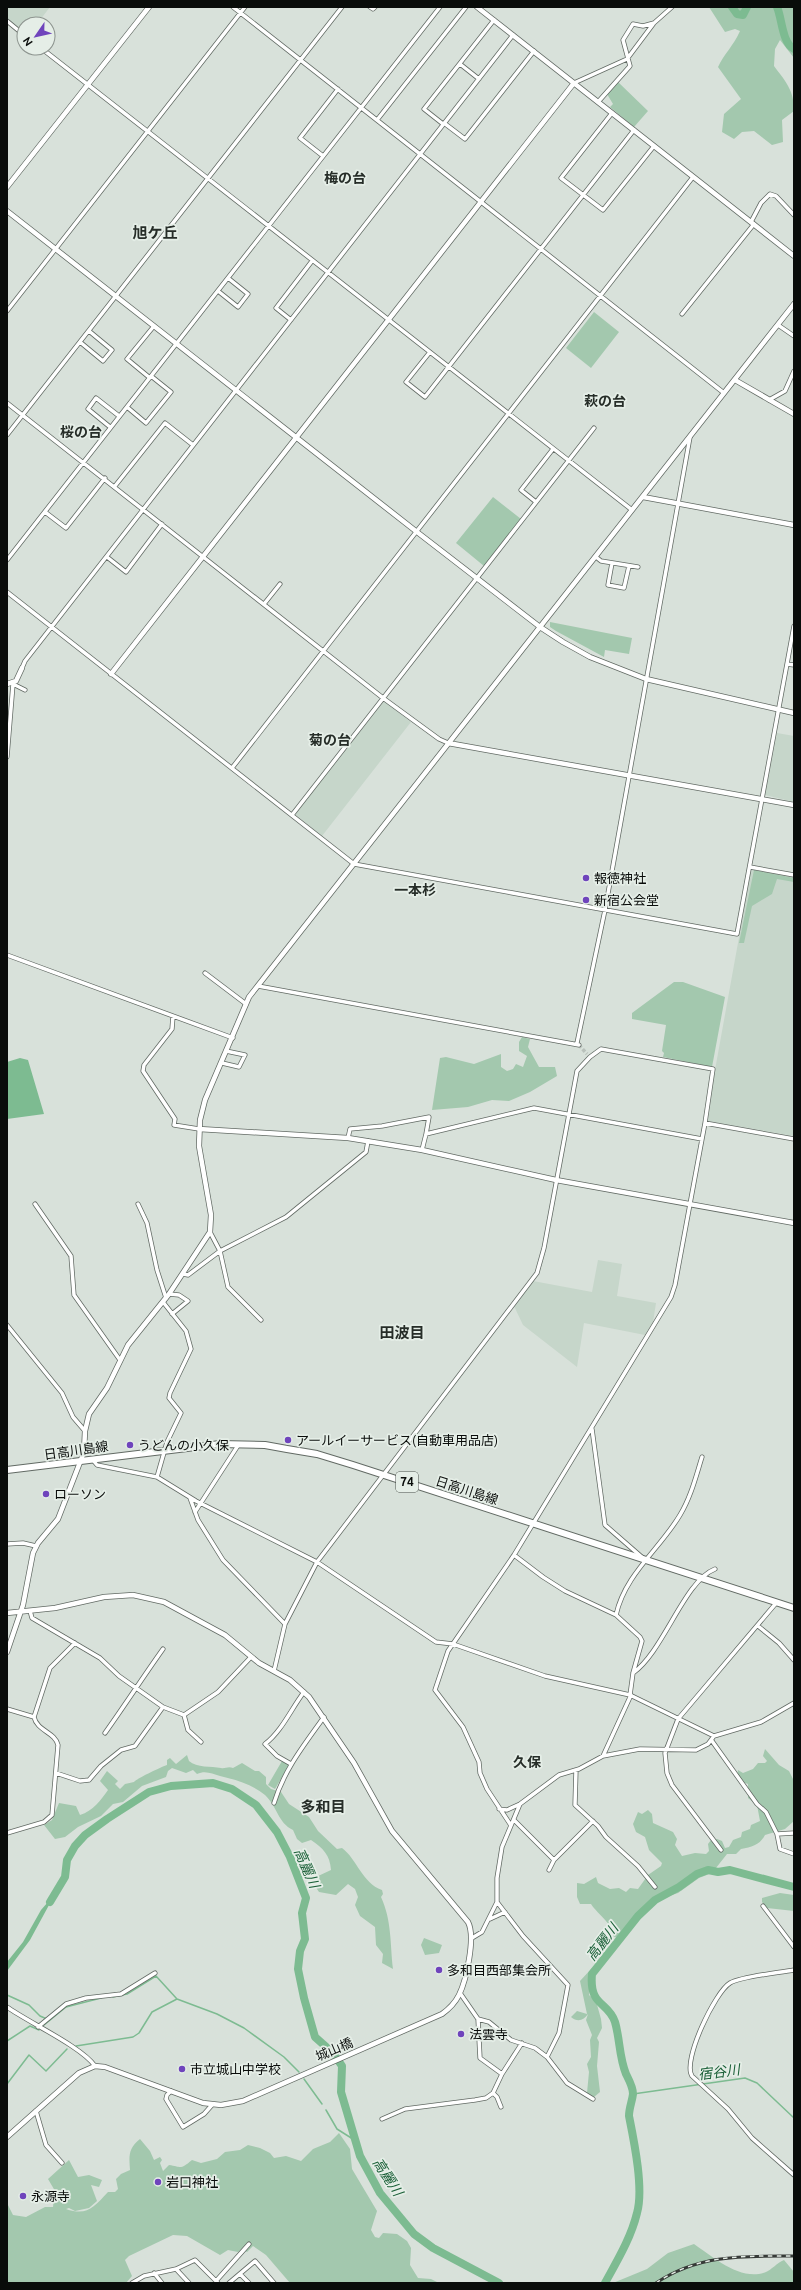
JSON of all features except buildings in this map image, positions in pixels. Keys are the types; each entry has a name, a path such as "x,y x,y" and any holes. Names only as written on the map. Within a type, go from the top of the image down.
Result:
{"main road":[{"name":"日高川島線","path":"7,1470 79,1462 201,1445 265,1445 317,1454 794,1608"}],"street":[{"path":"7,188 149,7"},
{"path":"233,7 724,393"},
{"path":"7,311 245,7"},
{"path":"7,435 342,7"},
{"path":"370,7 373,9 375,7"},
{"path":"7,560 440,7"},
{"path":"377,120 466,7"},
{"path":"477,7 794,256"},
{"path":"111,674 574,83 627,59 642,41 654,23 672,7"},
{"path":"494,20 424,109 465,139 534,52"},
{"path":"7,21 16,28"},
{"path":"598,102 630,66 622,40 633,24 642,26 654,23"},
{"path":"7,757 13,684 25,661 513,35"},
{"path":"51,56 632,510"},
{"path":"460,64 479,79"},
{"path":"323,156 300,138 338,89"},
{"path":"612,113 561,178 603,210 654,146"},
{"path":"430,352 406,382 425,397 634,130"},
{"path":"232,768 693,177"},
{"path":"682,314 752,223 761,203 770,194 776,196 794,215"},
{"path":"7,212 416,532 540,627 590,658 646,679 794,713"},
{"path":"291,320 276,308 312,260"},
{"path":"218,291 238,307 245,299 248,294 228,278"},
{"path":"7,1652 20,1612 36,1546 58,1519 84,1452 85,1431 89,1414 106,1388 120,1360 137,1332 168,1296 210,1232 211,1215 199,1146 199,1129 203,1108 246,1004 258,986 448,743 794,304"},
{"path":"778,325 794,336"},
{"path":"127,407 146,423 171,392 128,359 154,326"},
{"path":"80,342 103,361 108,355 112,350 89,331"},
{"path":"769,400 785,391 794,371"},
{"path":"735,380 794,414"},
{"path":"110,427 88,409 96,398 119,416"},
{"path":"7,402 324,650 383,698 439,740 448,743 794,805"},
{"path":"115,486 165,423 193,445"},
{"path":"292,815 594,428"},
{"path":"258,986 578,1044 605,910 691,434"},
{"path":"536,502 522,490 553,448"},
{"path":"45,512 66,528 104,478"},
{"path":"643,497 794,525"},
{"path":"107,557 126,572 162,524"},
{"path":"596,557 601,561 638,567"},
{"path":"612,563 608,585 624,588 629,566"},
{"path":"264,604 280,584"},
{"path":"7,592 354,864 738,934 794,626"},
{"path":"787,664 794,665"},
{"path":"7,684 13,684 25,690"},
{"path":"750,867 794,875"},
{"path":"7,955 233,1038"},
{"path":"205,973 246,1004"},
{"path":"174,1016 172,1029 144,1065 143,1071 175,1119 174,1125 199,1129 348,1138 368,1141 422,1150 556,1180 794,1223"},
{"path":"274,1671 285,1624 317,1562 537,1272 544,1248 574,1076 588,1055 606,1049 713,1069 705,1123 675,1285 671,1297 514,1555 448,1651 435,1690 463,1727 479,1762 483,1781 499,1809 510,1824"},
{"path":"222,1063 239,1067 245,1055 226,1051"},
{"path":"426,1134 534,1108 702,1139"},
{"path":"348,1138 350,1129 382,1126 429,1117 422,1150"},
{"path":"705,1123 794,1139"},
{"path":"183,1274 188,1275 220,1251 286,1218 366,1152 368,1141"},
{"path":"35,1204 71,1256 74,1295 120,1360"},
{"path":"138,1204 147,1223 157,1270 168,1296"},
{"path":"210,1232 220,1251 228,1287 261,1320"},
{"path":"168,1296 179,1295 188,1301 172,1314"},
{"path":"157,1477 164,1449 181,1413 169,1398 170,1393 191,1349 186,1331 162,1302"},
{"path":"7,1325 62,1393 73,1417 85,1431"},
{"path":"592,1429 605,1525 645,1559"},
{"path":"195,1512 239,1444"},
{"path":"616,1615 620,1599 645,1559 680,1515 702,1457"},
{"path":"92,1459 97,1465 157,1477 190,1498 317,1562 424,1636 436,1642 453,1644 545,1676 630,1695 714,1736 761,1722 794,1703"},
{"path":"190,1498 195,1512 223,1560 285,1624"},
{"path":"7,1544 23,1543 36,1546"},
{"path":"514,1555 543,1577 565,1590 616,1615 640,1637 642,1641 633,1673 630,1695 603,1756"},
{"path":"633,1673 656,1649 676,1613 702,1578 707,1572 715,1569"},
{"path":"7,1613 30,1611 104,1597 133,1595 149,1597 164,1602 225,1635 251,1657 304,1692 324,1717 354,1763 392,1831 468,1922 472,1938 460,1993 478,2019 480,2058 502,2074"},
{"path":"721,1850 672,1785 667,1773 666,1750 678,1719 758,1626 776,1602"},
{"path":"30,1611 32,1618 100,1658 134,1688 163,1707 184,1715"},
{"path":"758,1626 779,1643 794,1660"},
{"path":"7,1833 34,1826 49,1819 52,1815 57,1743 38,1726 34,1717 50,1668 75,1643"},
{"path":"105,1733 125,1706 134,1688 163,1649"},
{"path":"184,1715 218,1692 251,1657"},
{"path":"290,1764 277,1756 265,1744 278,1733 284,1719 304,1692"},
{"path":"56,1773 80,1781 89,1780 101,1766 121,1750 135,1746 163,1707"},
{"path":"7,1710 34,1717"},
{"path":"184,1715 188,1730 201,1742"},
{"path":"274,1803 280,1783 290,1764 324,1717"},
{"path":"499,1809 506,1810 520,1804 552,1779 576,1770 603,1756 640,1750 696,1750 712,1741 714,1736"},
{"path":"712,1741 757,1804 766,1812 777,1834 780,1849 794,1854"},
{"path":"576,1770 575,1805 593,1821 655,1887"},
{"path":"472,1938 482,1932 497,1902 497,1878 502,1847 510,1824 514,1820 520,1804"},
{"path":"514,1820 554,1860"},
{"path":"549,1870 554,1860 593,1821"},
{"path":"777,1834 794,1832"},
{"path":"497,1902 528,1941 568,1984 559,2033 547,2056"},
{"path":"763,1906 794,1947"},
{"path":"489,1920 505,1912"},
{"path":"794,1970 737,1981 726,1986 694,2044 689,2070 697,2081 728,2109 752,2138 794,2175"},
{"path":"38,2027 66,2004 86,1998 121,1994 155,1973"},
{"name":"城山橋","path":"212,2105 243,2101 442,2014 451,2006 460,1993"},
{"path":"7,2007 91,2061 95,2066"},
{"path":"478,2019 488,2022 511,2040 535,2048 547,2056 567,2083 593,2099"},
{"path":"382,2119 405,2109 486,2098 493,2092 502,2074 522,2043"},
{"path":"7,2137 79,2073 95,2066 105,2067 212,2105 204,2114 183,2127 166,2099 167,2095 171,2091"},
{"path":"493,2092 501,2107"},
{"path":"36,2111 46,2145 62,2163"},
{"path":"133,2283 154,2274 176,2269 195,2260 216,2282 249,2244"},
{"path":"229,2283 254,2261 274,2283"},
{"path":"176,2269 189,2283"},
{"path":"154,2274 162,2283"},
{"path":"240,2274 249,2283"}],"shaded area":[{"path":"7,7 50,7 43,16 16,16 16,26 7,19"},
{"path":"709,7 794,7 794,58 780,40 775,49 774,66 791,92 794,104 794,111 782,120 783,142 772,145 754,131 742,132 734,139 722,132 724,114 741,99 718,67 740,31 735,29 725,32"},
{"path":"618,82 648,111 634,127 610,107 613,104 607,94"},
{"path":"594,312 619,332 591,368 566,348"},
{"path":"493,497 521,519 484,566 456,543"},
{"path":"550,622 632,638 629,654 605,650 604,657 556,631 550,627"},
{"path":"384,701 411,722 322,836 295,814"},
{"path":"777,733 794,736 794,802 765,795"},
{"path":"753,869 794,876 794,1136 708,1121 715,1070 751,871"},
{"path":"754,870 794,878 794,882 777,879 772,894 752,906 744,943 739,943"},
{"path":"674,982 683,982 725,997 712,1067 663,1057 664,1053 662,1051 666,1025 632,1019 632,1013"},
{"path":"522,1037 530,1039 528,1047 539,1067 555,1067 557,1076 530,1092 509,1101 492,1100 468,1107 432,1110 440,1058 446,1057 474,1064 501,1054 501,1067 507,1071 513,1069 516,1064 523,1067 527,1056 519,1051 519,1042"},
{"path":"20,1058 28,1060 44,1114 7,1119 7,1062"},
{"path":"598,1260 622,1264 617,1296 656,1303 653,1322 645,1335 584,1323 577,1367 523,1325 514,1306 533,1281 592,1292"},
{"path":"765,1749 779,1765 789,1771 794,1781 794,1821 785,1829 765,1835 758,1843 741,1849 736,1854 727,1854 712,1873 699,1878 678,1893 660,1899 644,1912 641,1918 619,1939 613,1936 610,1926 591,1904 580,1904 577,1897 577,1883 584,1884 596,1877 598,1883 610,1889 619,1888 626,1892 630,1888 638,1889 648,1875 661,1866 662,1863 649,1850 645,1837 636,1832 633,1824 638,1812 642,1814 648,1810 652,1814 653,1823 673,1832 677,1839 675,1845 682,1856 695,1853 706,1854 709,1851 708,1844 711,1840 717,1839 722,1841 725,1848 729,1847 733,1840 741,1837 742,1832 750,1829 751,1825 760,1821 757,1805 748,1798 748,1784 737,1780 738,1770 743,1773 753,1769 758,1763 765,1763 767,1761 763,1756"},
{"path":"187,1755 189,1761 200,1766 233,1768 242,1763 255,1771 259,1771 266,1777 266,1784 271,1789 281,1792 289,1804 309,1817 318,1831 337,1849 342,1848 352,1858 369,1882 382,1890 383,1894 381,1897 385,1906 389,1924 393,1969 382,1963 383,1954 376,1945 375,1927 360,1916 355,1905 358,1897 355,1889 348,1884 336,1895 319,1892 313,1883 316,1877 331,1870 329,1860 325,1852 311,1840 302,1843 297,1839 293,1830 284,1823 269,1799 265,1795 244,1783 209,1773 203,1772 197,1774 193,1770 186,1773 172,1768 168,1771 166,1777 142,1786 123,1802 113,1804 101,1816 78,1827 65,1837 55,1839 44,1825 52,1820 59,1803 76,1806 80,1815 93,1808 108,1790 100,1781 107,1771 118,1781 115,1784 120,1789 125,1784 134,1782 167,1765 167,1760 170,1758 176,1764"},
{"path":"282,1761 289,1765 275,1789 268,1785"},
{"path":"780,1893 794,1895 794,1911 767,1908 762,1902 762,1898"},
{"path":"55,1894 30,1940 7,1971 7,1962 23,1942 41,1910"},
{"path":"424,1938 442,1945 439,1953 425,1955 421,1945"},
{"path":"592,1968 589,1995 596,2001 602,2028 597,2038 599,2042 597,2066 600,2092 594,2097 587,2093 589,2072 587,2064 591,2057 590,2040 592,2035 586,2020 588,2014 581,2020 576,2020 571,2017 577,2011 587,2014 580,1981"},
{"path":"339,2133 350,2149 352,2169 377,2211 371,2230 375,2237 379,2238 383,2233 397,2234 407,2241 411,2248 410,2265 418,2278 431,2279 439,2283 290,2283 266,2255 253,2246 247,2252 242,2249 238,2252 228,2250 220,2255 187,2236 173,2235 129,2256 125,2260 132,2276 126,2283 7,2283 7,2203 13,2215 26,2217 45,2207 53,2207 54,2197 58,2196 48,2179 69,2160 78,2177 89,2175 102,2180 99,2187 91,2185 97,2201 89,2208 75,2211 69,2208 66,2209 79,2212 85,2211 94,2206 108,2192 115,2192 118,2189 116,2179 121,2174 130,2170 131,2149 140,2139 150,2151 154,2160 160,2157 162,2160 160,2163 163,2171 169,2165 181,2167 192,2160 201,2163 217,2159 225,2152 240,2150 248,2145 260,2148 270,2153 274,2158 286,2156 301,2161 313,2149 330,2142"},
{"path":"694,2244 728,2267 747,2274 766,2272 784,2260 794,2272 794,2283 613,2283 647,2269 668,2253"}],"waterway":[{"path":"732,7 737,14 743,15 747,7"},
{"path":"777,7 787,41 794,49"},
{"name":"高麗川","path":"50,1902 65,1877 67,1860 75,1846 85,1835 149,1792 171,1786 213,1783 232,1789 256,1805 277,1832 290,1857 306,1898 302,1913 305,1939 300,1951 298,1969 304,1998 315,2037 333,2053 342,2066 341,2092 360,2156 380,2193 414,2234 433,2248 499,2283"},
{"name":"高麗川","path":"605,2283 623,2249 637,2213 639,2203 639,2178 629,2116 633,2094 631,2084 622,2061 615,2022 612,2015 596,1998 593,1992 592,1974 638,1916 655,1900 679,1887 697,1874 708,1870 718,1872 730,1870 794,1887"},
{"path":"113,1997 127,1994 156,1976 177,1999 217,2014 244,2028 284,2057 299,2072"},
{"path":"7,1995 29,2005 40,2016 47,2019"},
{"path":"44,2025 66,2007 101,1998"},
{"path":"76,2046 133,2037 139,2033 152,2012 177,1999"},
{"path":"7,2041 30,2026 39,2030"},
{"path":"7,2084 29,2055 46,2071 67,2049"},
{"name":"宿谷川","path":"633,2094 745,2078 757,2083 794,2118"},
{"path":"304,2079 322,2104"},
{"path":"326,2110 337,2129 356,2141"}],"tunnel":[{"path":"579,1045 587,1054"}],"railway":[{"path":"656,2283 672,2274 706,2262 740,2257 794,2256"}],"place":[{"name":"報徳神社","path":"586,878"},
{"name":"新宿公会堂","path":"586,900"},
{"name":"アールイーサービス(自動車用品店)","path":"288,1440"},
{"name":"うどんの小久保","path":"130,1445"},
{"name":"ローソン","path":"46,1494"},
{"name":"多和目西部集会所","path":"439,1970"},
{"name":"法雲寺","path":"461,2034"},
{"name":"市立城山中学校","path":"182,2069"},
{"name":"岩口神社","path":"158,2182"},
{"name":"永源寺","path":"23,2196"}],"district":[{"name":"梅の台","path":"345,178"},
{"name":"旭ケ丘","path":"155,233"},
{"name":"萩の台","path":"605,401"},
{"name":"桜の台","path":"81,432"},
{"name":"菊の台","path":"330,740"},
{"name":"一本杉","path":"415,890"},
{"name":"田波目","path":"402,1333"},
{"name":"久保","path":"527,1762"},
{"name":"多和目","path":"323,1807"}]}
